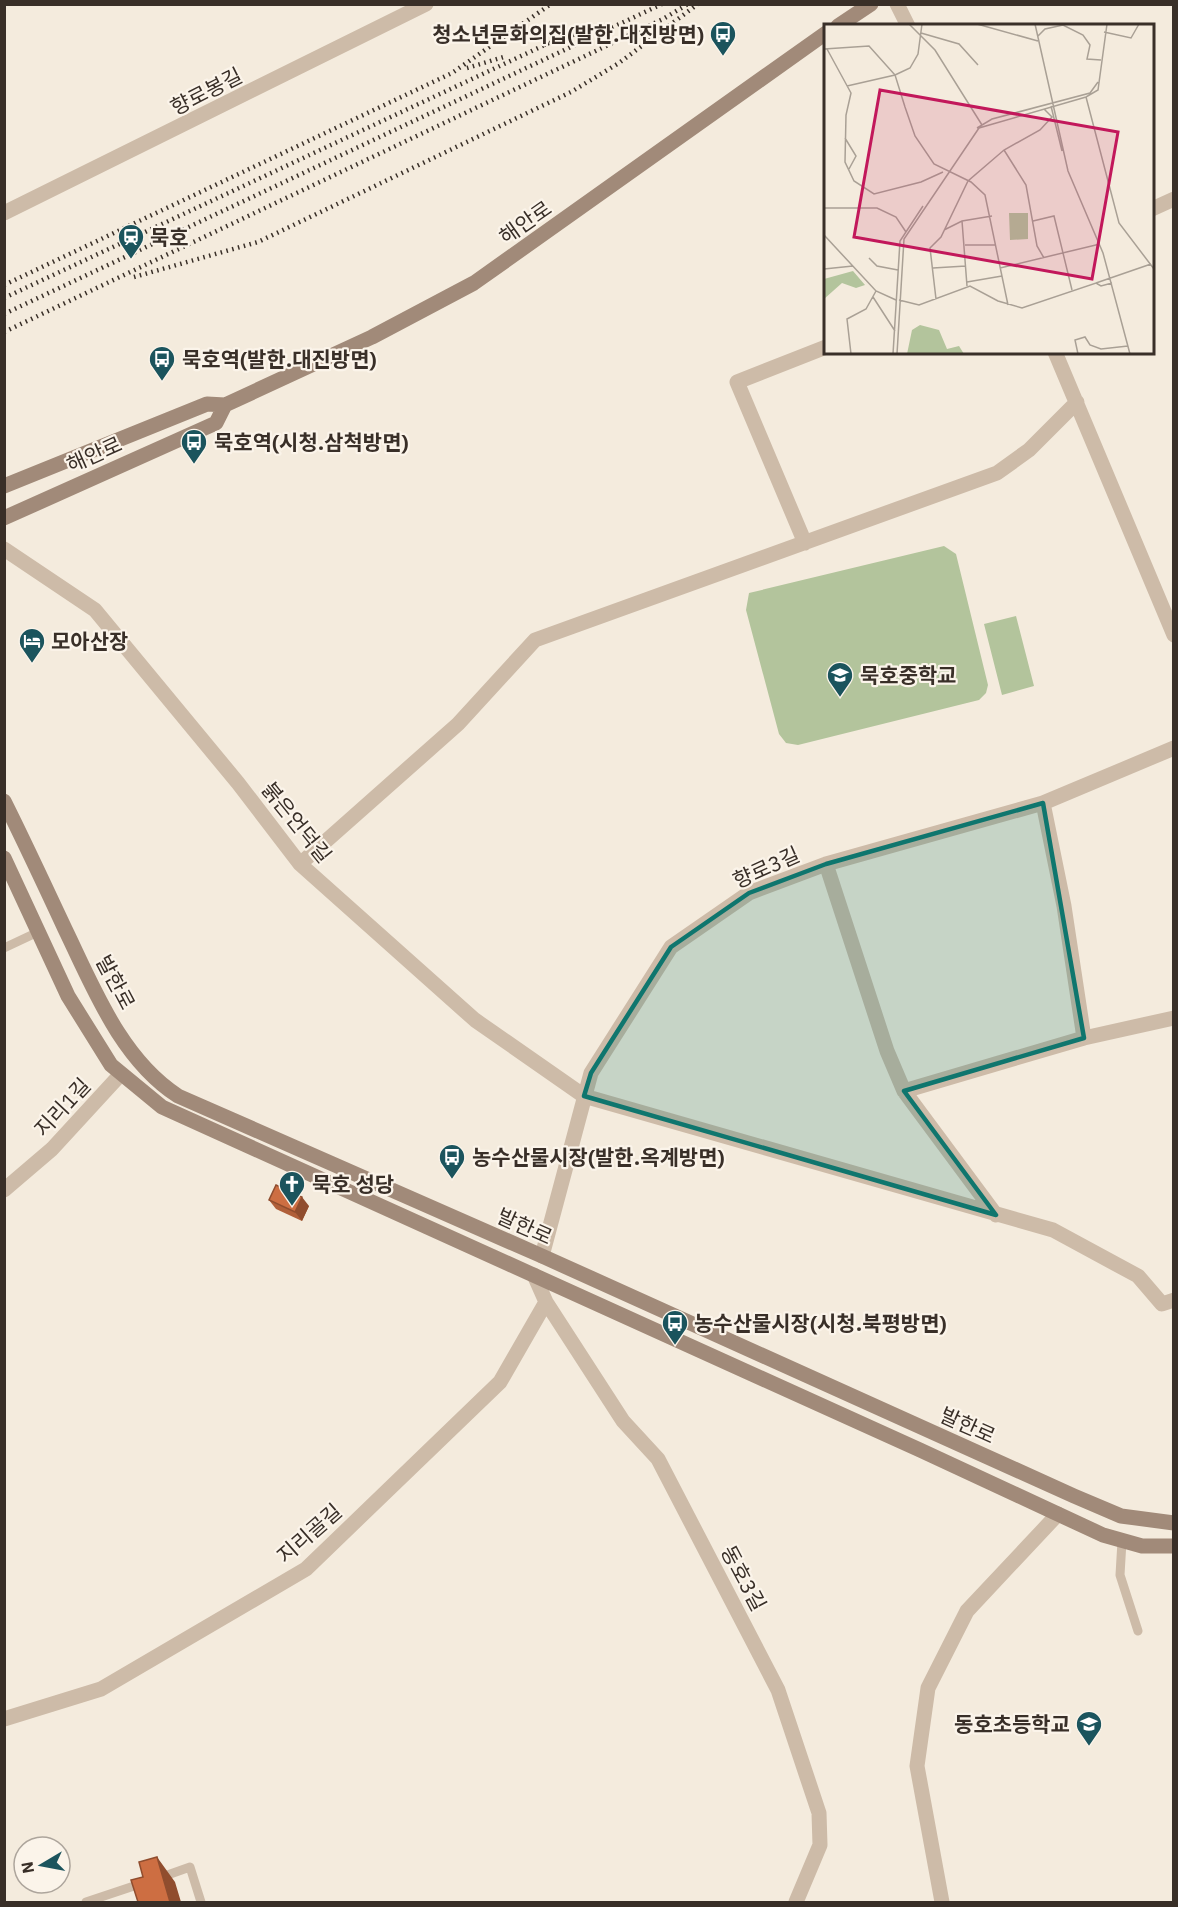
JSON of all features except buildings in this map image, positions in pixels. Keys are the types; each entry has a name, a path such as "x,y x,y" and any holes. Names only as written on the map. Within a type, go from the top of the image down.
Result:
{"street":[{"name":"향로봉길","path":"4,213 426,4"},
{"path":"841,24 871,4"},
{"path":"897,4 907,24"},
{"name":"해안로","path":"4,486 207,404 225,405 372,338 474,283 824,34"},
{"path":"1154,208 1173,199"},
{"path":"805,543 737,382 824,347"},
{"path":"1056,354 1173,635"},
{"path":"300,864 458,724 535,640 998,473 1029,450 1077,402"},
{"name":"해안로","path":"4,518 216,423 225,405"},
{"name":"붉은언덕길","path":"4,549 95,610 238,783 300,864 475,1020 584,1096 1053,1230 1138,1276 1162,1304 1173,1300"},
{"name":"향로3길","path":"542,1256 591,1073 671,947 749,893 826,864 1043,803 1173,748"},
{"name":"발한로","path":"4,801 98,998 137,1059 160,1084 178,1096 542,1256 1074,1496 1121,1516 1173,1523"},
{"path":"1043,803 1064,906 1084,1038"},
{"name":"발한로","path":"4,858 68,996 111,1065 120,1075 162,1107 1058,1514 1122,1541 1142,1546 1173,1546"},
{"path":"826,864 887,1051 904,1091 996,1215"},
{"path":"904,1091 1084,1038 1173,1018"},
{"path":"120,1075 137,1059"},
{"name":"지리1길","path":"4,1190 52,1149 120,1075"},
{"path":"542,1256 534,1275 546,1302"},
{"name":"지리골길","path":"4,1719 101,1689 306,1569 500,1382 546,1302"},
{"name":"동호3길","path":"546,1302 622,1421 658,1459 778,1690 819,1813 820,1845 796,1902"},
{"path":"942,1902 917,1766 927,1688 967,1611 1074,1496"}],"lane":[{"path":"4,948 38,932"},
{"path":"1122,1541 1120,1575 1138,1631"},
{"path":"86,1902 190,1868 201,1902"}],"highlighted area":[{"path":"1043,803 1084,1038 904,1091 996,1215 584,1096 591,1073 671,947 749,893 826,864"}],"green space":[{"path":"944,546 956,554 988,685 986,693 979,700 798,745 786,743 779,734 746,610 749,593"},
{"path":"1016,616 1034,686 1002,695 984,624"}],"railway":[{"path":"4,285 452,73 551,4"},
{"path":"4,314 662,4"},
{"path":"4,332 663,19 688,4"},
{"path":"134,277 258,242 571,92 619,63 698,4"},
{"path":"544,45 601,25"},
{"path":"4,298 551,42"},
{"path":"467,68 507,56"}],"place":[{"name":"청소년문화의집(발한.대진방면)","path":"723,57"},
{"name":"묵호","path":"131,260"},
{"name":"묵호역(발한.대진방면)","path":"162,382"},
{"name":"묵호역(시청.삼척방면)","path":"194,465"},
{"name":"모아산장","path":"32,664"},
{"name":"묵호중학교","path":"840,698"},
{"name":"농수산물시장(발한.옥계방면)","path":"452,1180"},
{"name":"묵호 성당","path":"292,1207"},
{"name":"농수산물시장(시청.북평방면)","path":"675,1346"},
{"name":"동호초등학교","path":"1089,1747"}]}
